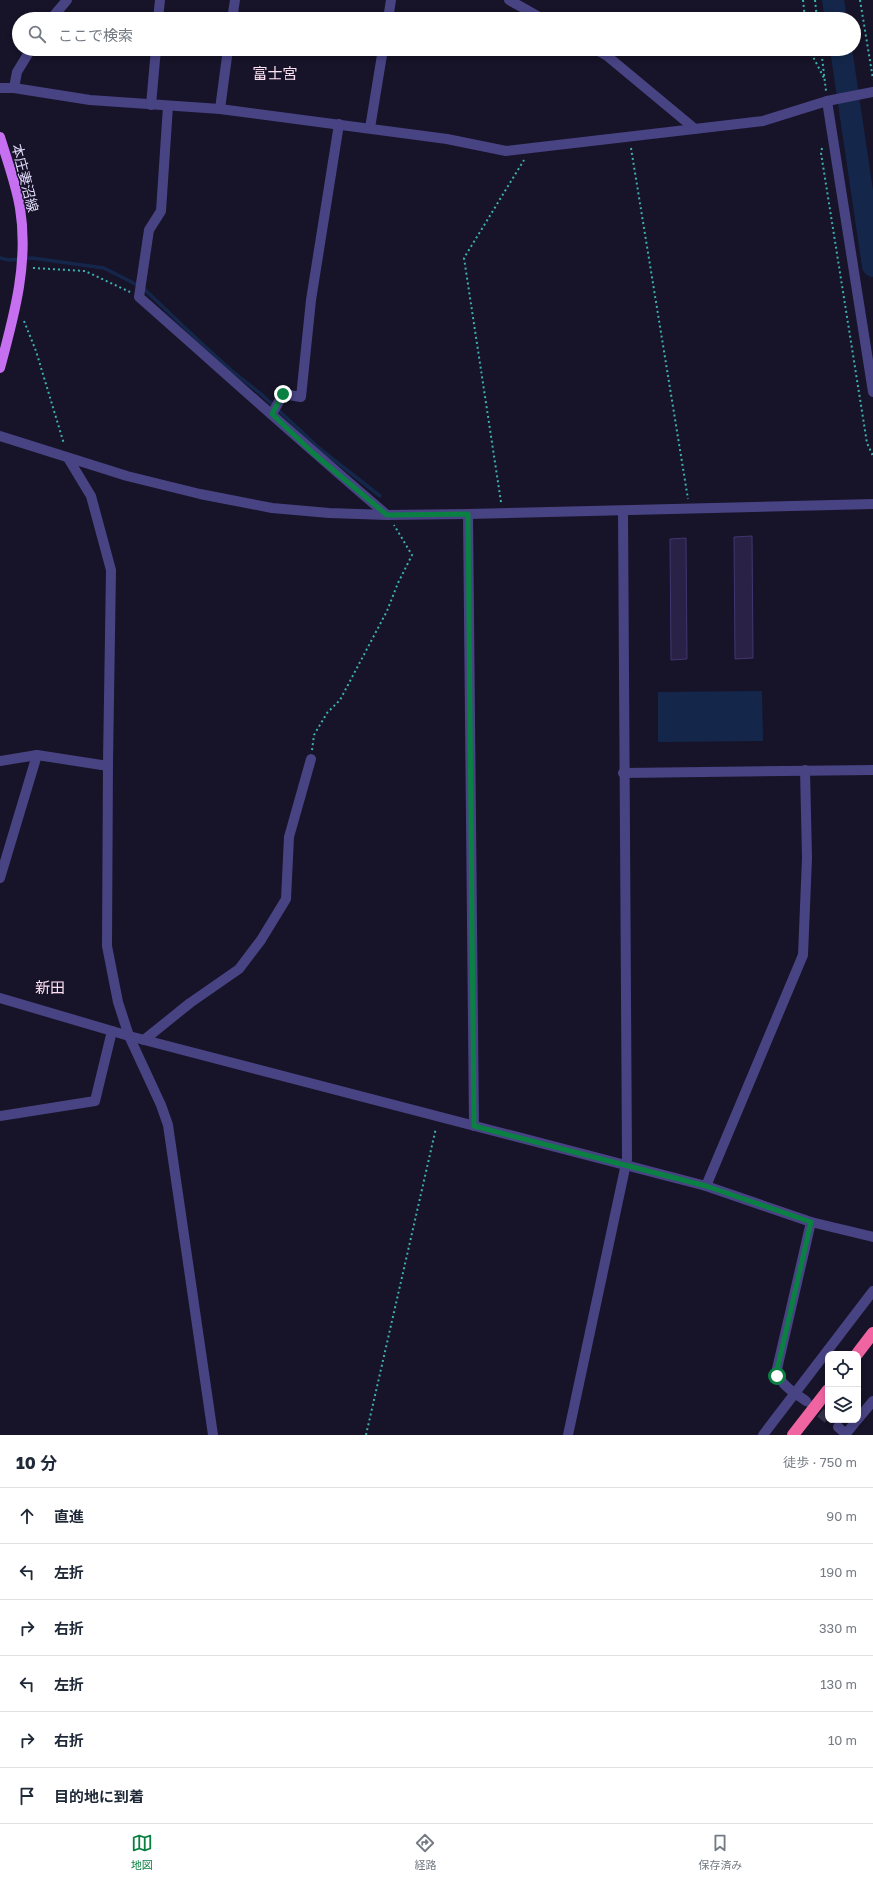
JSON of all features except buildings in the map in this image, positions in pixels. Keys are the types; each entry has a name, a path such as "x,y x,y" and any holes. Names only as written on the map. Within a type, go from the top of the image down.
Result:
{"highway":[{"path":"859,1351 873,1333"},
{"path":"792,1435 825,1394"}],"main road":[{"name":"本庄妻沼線","path":"0,137 20,208 22,231 22,267 17,305 0,368"}],"street":[{"path":"57,12 67,0"},
{"path":"159,12 160,0"},
{"path":"233,12 235,0"},
{"path":"389,12 391,0"},
{"path":"509,0 530,12"},
{"path":"14,88 17,72 27,56"},
{"path":"151,105 155,56"},
{"path":"220,109 227,56"},
{"path":"370,128 382,56"},
{"path":"607,56 696,129"},
{"path":"0,88 14,88 90,100 220,109 447,139 506,151 763,121 830,101 868,92"},
{"path":"830,101 873,392"},
{"path":"168,106 161,211 149,230 139,297 272,414 313,453 387,515"},
{"path":"272,414 283,394 301,397 311,300 339,124"},
{"path":"0,436 68,458 164,485 272,508 328,513 387,515 468,514 690,510 873,504"},
{"path":"68,458 91,496 112,570 108,766 107,946 118,1002 129,1036 168,1126 213,1435"},
{"path":"568,1435 626,1165 623,773 623,511"},
{"path":"468,514 474,1126"},
{"path":"0,760 37,755 108,766"},
{"path":"0,878 37,755"},
{"path":"144,1040 190,1003 239,969 261,940 286,899 289,837 311,759"},
{"path":"706,1186 803,955 807,858 805,770"},
{"path":"623,773 873,770"},
{"path":"0,998 144,1040 706,1186 811,1222 873,1237"},
{"path":"0,1116 95,1101 112,1030"},
{"path":"806,1401 781,1381 777,1376 777,1370 811,1222"},
{"path":"763,1435 873,1291"},
{"path":"861,1416 873,1401"},
{"path":"843,1432 854,1423"}],"path":[{"path":"803,0 804,12"},
{"path":"815,0 816,12"},
{"path":"860,0 873,79"},
{"path":"812,56 824,80 822,56"},
{"path":"629,137 690,510"},
{"path":"823,147 821,153 867,443 873,456"},
{"path":"502,513 464,258 532,148"},
{"path":"22,267 85,271 139,297"},
{"path":"17,305 36,351 68,458"},
{"path":"311,759 314,735 327,713 340,700 387,611 398,583 412,555 387,515"},
{"path":"366,1435 439,1117"}],"water":[{"path":"762,691 763,741 658,742 658,692"}],"waterway":[{"path":"833,0 835,12"},
{"path":"842,56 873,266"},
{"path":"0,258 9,260 32,258 104,268 143,288 199,341 232,371 261,394 320,449 380,496"}],"tunnel":[{"path":"809,1403 825,1416"}],"district":[{"name":"富士宮","path":"275,74"},
{"name":"新田","path":"50,988"}],"route":[{"path":"283,394 272,414 313,453 387,515 468,514 474,1126 706,1186 811,1222 777,1370 777,1376"}]}
